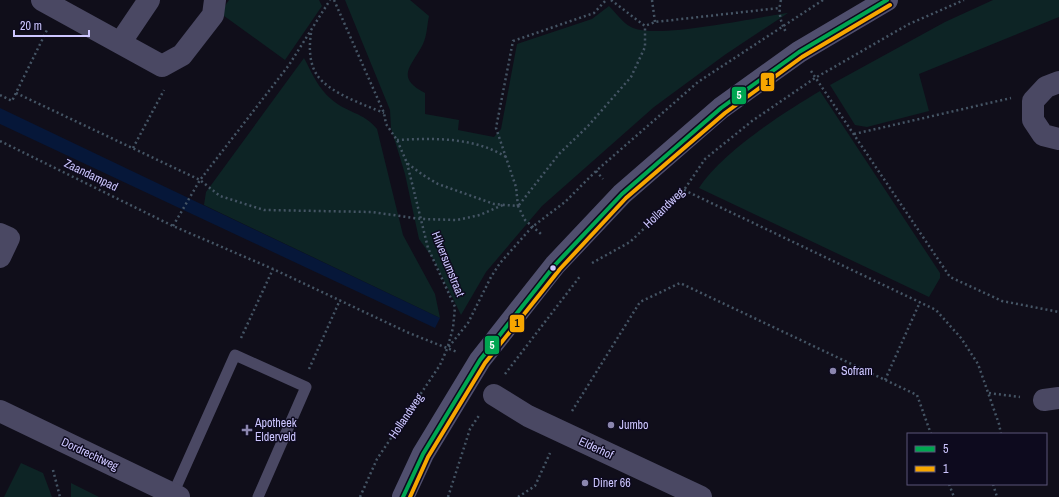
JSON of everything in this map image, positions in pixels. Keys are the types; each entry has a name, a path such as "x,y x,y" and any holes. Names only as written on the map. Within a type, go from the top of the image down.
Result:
{"street":[{"path":"120,43 149,0"},
{"path":"50,4 162,66 182,55 214,15 215,0"},
{"path":"403,497 423,454 480,360 555,264 622,194 721,108 799,52 887,0"},
{"path":"1059,82 1046,87 1033,101 1033,120 1042,135 1059,139"},
{"path":"0,234 9,238 0,258"},
{"name":"Elderhof","path":"494,394 528,416 702,497"},
{"name":"Dordrechtweg","path":"0,412 176,495"}],"lane":[{"path":"176,495 235,355 306,387 258,497"}],"path":[{"path":"174,226 200,180 289,65 330,0"},
{"path":"334,0 384,113"},
{"path":"541,234 525,220 518,206 516,187 496,128 513,41 594,12 606,0"},
{"path":"611,0 645,26"},
{"path":"652,0 655,22"},
{"path":"781,0 779,8 782,26 950,277 1002,301 1059,312"},
{"name":"Hollandweg","path":"360,497 377,459 440,365 447,349 468,323 491,277 500,263 532,227 565,202 596,171 698,82 823,0"},
{"name":"Hollandweg","path":"588,265 630,242 684,190 705,159 752,121 816,78 909,24 964,0"},
{"path":"0,95 12,101 50,4"},
{"path":"645,26 655,22 779,8"},
{"path":"518,206 559,154 588,126 631,77 645,47 645,26"},
{"path":"311,31 309,47 311,59 317,76 332,88 350,99 384,113"},
{"path":"133,148 170,80 162,66"},
{"path":"16,93 200,180 220,196 264,210 372,212 421,219 457,220 480,215 505,204"},
{"path":"854,134 1009,97 1033,101"},
{"name":"Hilversumstraat","path":"384,113 386,124 397,140 407,163 428,248 455,307 453,328 447,349"},
{"path":"397,140 438,138 461,141 496,151 506,157"},
{"name":"Zaandampad","path":"0,141 174,226 273,269 447,349"},
{"path":"407,163 422,175 438,184 494,204 518,206"},
{"path":"684,190 936,310 961,338 978,364 989,393 1001,433"},
{"path":"235,355 239,341 273,269"},
{"path":"448,497 470,429 494,394 507,370 584,271"},
{"path":"518,497 535,486 560,431 640,302 680,283 917,394 932,433"},
{"path":"302,385 340,300"},
{"path":"885,380 920,302"},
{"path":"989,393 1052,399"},
{"path":"53,470 60,497"},
{"path":"949,485 954,497"},
{"path":"993,485 998,497"}],"green space":[{"path":"229,0 319,0 322,6 285,60 220,13"},
{"path":"345,0 410,0 429,16 424,41 408,71 410,82 425,93 425,114 459,120 458,130 494,137 501,129 517,44 592,19 609,6 631,27 643,30 661,31 731,23 788,13 726,54 654,107 542,206 486,272 461,315 434,260 419,239 405,174 391,128 390,110"},
{"path":"993,0 1059,0 1059,17 919,74 929,111 867,127 855,125 830,85 945,22"},
{"path":"304,58 326,95 342,107 367,119 377,129 403,235 435,294 440,318 204,205 206,192"},
{"path":"820,91 940,273 940,278 929,297 699,188 709,174 722,161 754,134"},
{"path":"21,463 43,473 52,497 4,497"},
{"path":"71,483 99,497 71,497"}],"water":[{"path":"0,108 440,318 435,328 0,124"}],"transit line":[{"name":"5","path":"403,497 423,454 480,360 555,265 622,194 721,108 799,52 887,0"},
{"name":"1","path":"410,497 428,457 485,363 560,269 626,198 725,113 802,57 890,5"}],"place":[{"name":"Sofram","path":"833,371"},
{"name":"Jumbo","path":"611,425"},
{"name":"Apotheek Elderveld","path":"247,430"},
{"name":"Diner 66","path":"585,483"}]}
